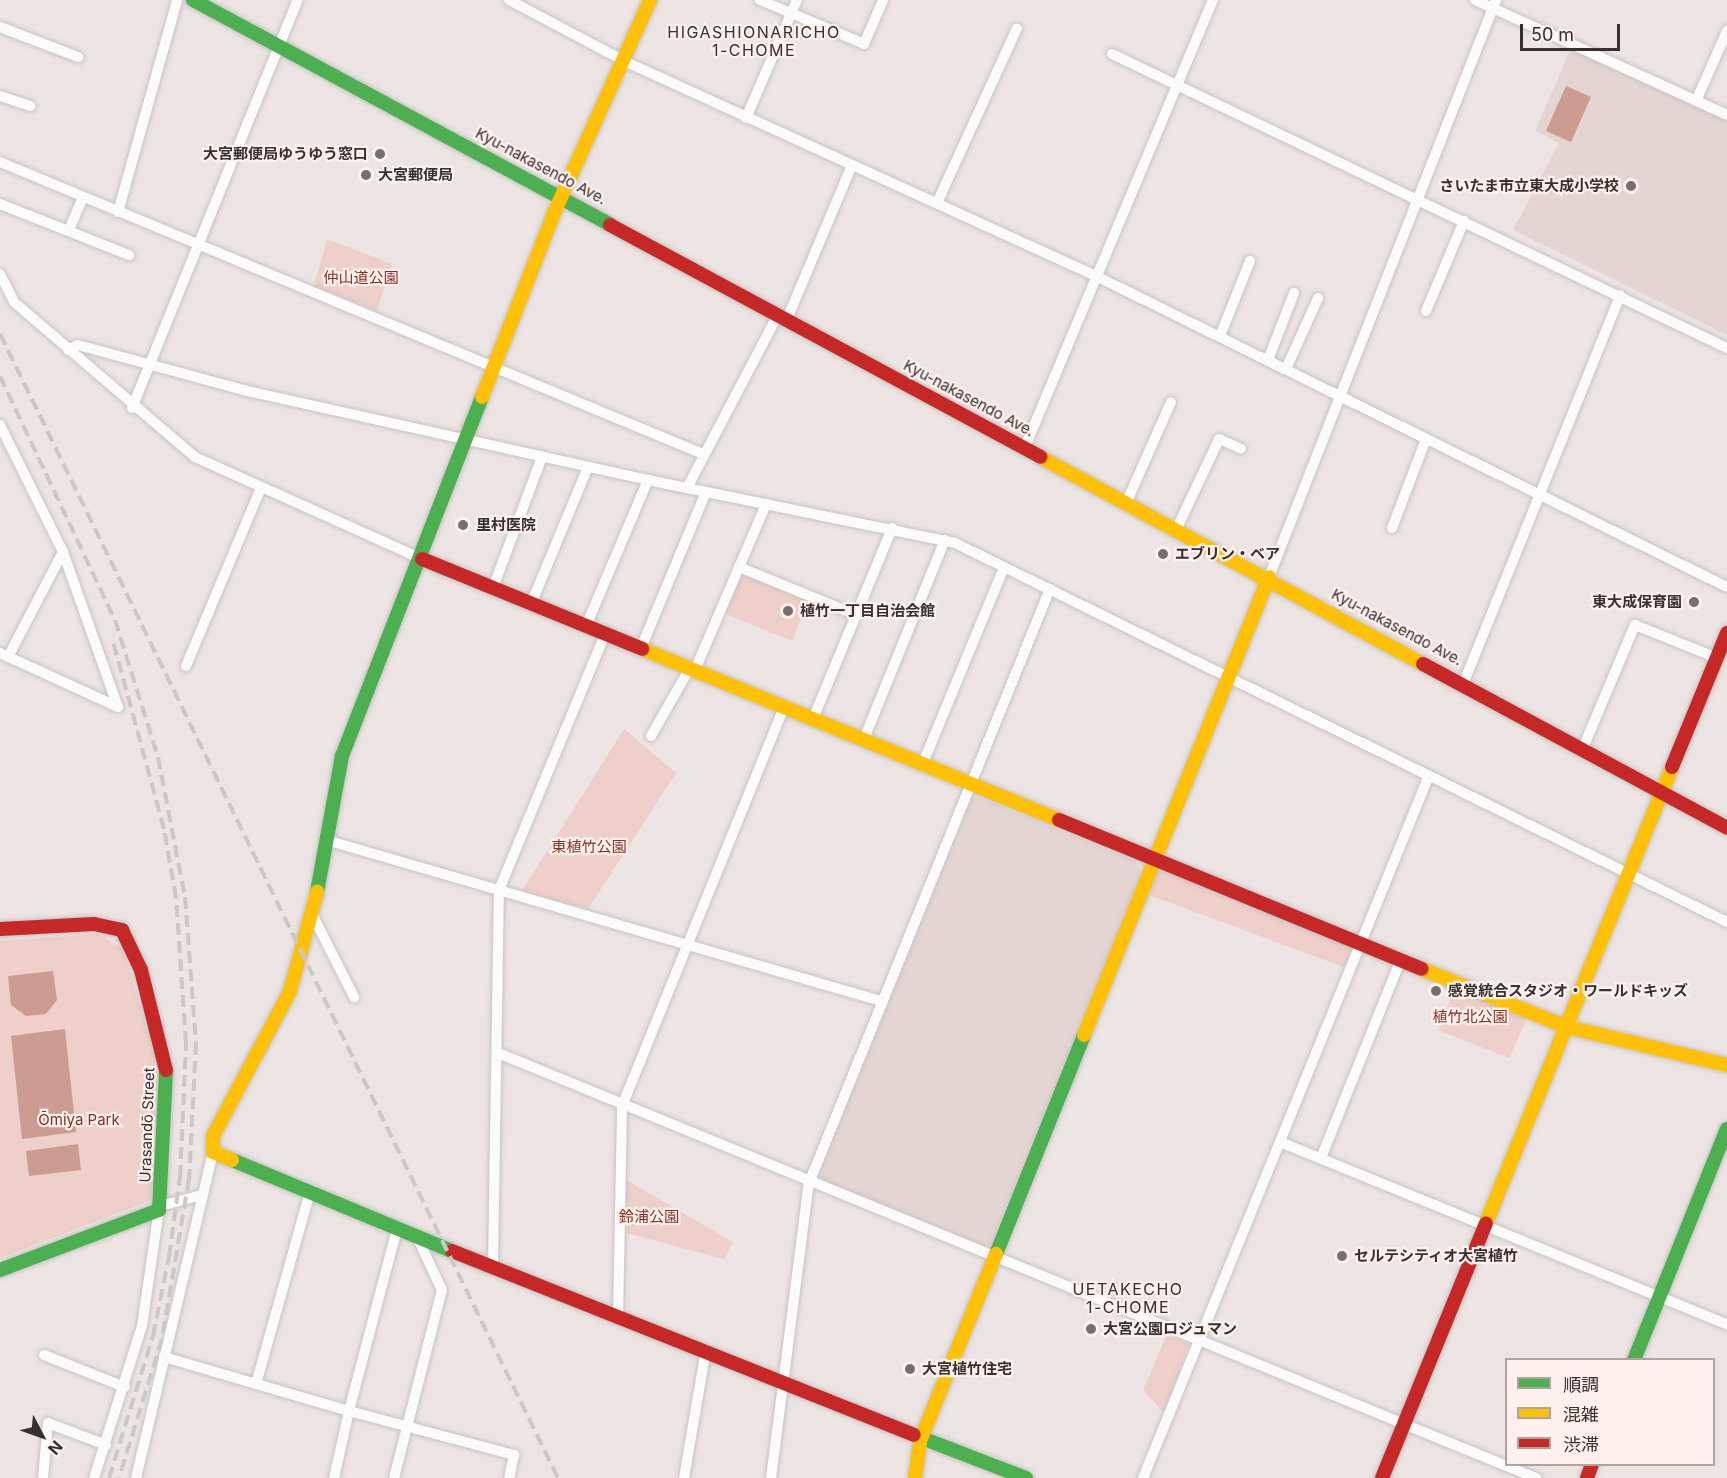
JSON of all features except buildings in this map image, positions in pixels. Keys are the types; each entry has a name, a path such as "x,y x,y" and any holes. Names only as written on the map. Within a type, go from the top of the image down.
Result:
{"street":[{"path":"118,212 177,0"},
{"name":"Kyu-nakasendo Ave.","path":"193,0 563,196 782,317 1464,682 1727,828"},
{"path":"132,408 298,0"},
{"path":"509,0 624,61 1096,276 1340,395 1539,497 1727,587"},
{"path":"136,1478 213,1152 213,1136 290,991 314,918 342,756 470,440 563,196 650,0"},
{"path":"760,0 864,44 883,0"},
{"path":"746,118 797,0"},
{"path":"1025,447 1213,0"},
{"path":"1475,0 1494,4 1727,116"},
{"path":"915,1478 920,1441 1230,676 1494,4"},
{"path":"0,27 78,57"},
{"path":"937,203 1017,28"},
{"path":"1696,101 1727,31"},
{"path":"1112,54 1179,83 1727,348"},
{"path":"0,96 30,106"},
{"path":"0,162 703,454"},
{"path":"687,488 703,454 782,317 852,165"},
{"path":"69,230 83,197"},
{"path":"0,204 129,255"},
{"path":"1426,311 1464,221"},
{"path":"1220,336 1251,261"},
{"path":"0,274 14,302 132,408 212,468 260,490 422,560 1567,1027 1727,1065"},
{"path":"1268,360 1294,293"},
{"path":"1464,682 1620,295"},
{"path":"1287,369 1318,298"},
{"path":"68,350 78,345 247,391 648,480 945,540 1230,676 1428,778 1628,876 1727,921"},
{"path":"1127,501 1171,402"},
{"path":"0,425 63,552 118,707 4,655 63,552"},
{"path":"1177,528 1219,439 1241,449"},
{"path":"1392,528 1426,439"},
{"path":"492,588 542,457"},
{"path":"531,604 588,467"},
{"path":"586,626 648,480"},
{"path":"186,666 260,490"},
{"path":"641,648 706,492"},
{"path":"651,736 692,669 766,504"},
{"path":"813,719 892,528"},
{"path":"864,739 945,540"},
{"path":"739,567 856,615"},
{"path":"923,763 1004,567"},
{"path":"771,1478 808,1183 1050,589"},
{"path":"1583,748 1635,625 1717,658"},
{"path":"1382,1478 1483,1224 1567,1027 1727,633"},
{"path":"493,1266 499,890 604,634"},
{"path":"618,1318 622,1106 784,707"},
{"path":"1143,1478 1428,778"},
{"path":"326,840 881,1001"},
{"path":"314,918 354,998"},
{"name":"Urasandō Street","path":"0,929 111,925 130,940 167,1075 159,1208"},
{"path":"1321,1158 1401,959"},
{"path":"498,1053 808,1183 1199,1339 1505,1465"},
{"path":"1634,1358 1727,1129"},
{"path":"1280,1142 1727,1324"},
{"path":"213,1152 418,1239 493,1266 705,1355 920,1441 1026,1478"},
{"path":"256,1384 310,1192"},
{"path":"0,1270 159,1208 202,1196"},
{"path":"94,1478 125,1388 142,1326 159,1208"},
{"path":"333,1478 397,1229"},
{"path":"394,1478 442,1290 418,1239"},
{"path":"44,1355 125,1388"},
{"path":"684,1478 705,1355"},
{"path":"164,1357 349,1411 514,1455 509,1478"},
{"path":"43,1478 48,1423 106,1445"},
{"path":"1507,1466 1536,1478"}],"shaded area":[{"name":"さいたま市立東大成小学校","path":"1571,48 1727,121 1727,335 1513,230 1559,143 1535,131"},
{"path":"1566,86 1591,97 1571,142 1546,131"},
{"path":"978,797 1136,861 1141,873 991,1244 983,1246 821,1180 819,1174 972,798"},
{"path":"53,971 57,1000 46,1014 26,1016 11,1005 8,976"},
{"path":"65,1029 76,1132 22,1139 11,1036"},
{"path":"78,1144 81,1170 29,1176 26,1151"}],"green space":[{"name":"仲山道公園","path":"327,239 392,264 377,311 314,286"},
{"path":"742,571 809,598 792,641 724,613"},
{"name":"東植竹公園","path":"624,729 676,773 588,909 522,891"},
{"path":"1160,866 1355,945 1344,967 1149,895"},
{"name":"Ōmiya Park","path":"98,934 123,949 155,1056 159,1110 152,1200 0,1258 0,941"},
{"name":"植竹北公園","path":"1456,985 1528,1016 1509,1058 1438,1030"},
{"name":"鈴浦公園","path":"626,1180 733,1242 724,1259 627,1233"},
{"path":"1167,1335 1189,1344 1164,1413 1143,1390"}],"railway":[{"path":"0,334 558,1478"},
{"path":"0,376 115,620 158,757 185,897 196,1043 189,1179 162,1339 119,1478"},
{"path":"109,1478 153,1336 169,1257 180,1177 186,1043 176,898 164,829 112,638"}],"traffic: fast":[{"path":"193,0 610,225"},
{"path":"317,892 342,756 482,397"},
{"path":"996,1254 1084,1035"},
{"path":"0,1270 159,1210 166,1070"},
{"path":"1635,1358 1727,1129"},
{"path":"232,1160 452,1251"},
{"path":"914,1435 1026,1478"}],"traffic: slow":[{"path":"482,397 554,213 650,0"},
{"path":"1040,457 1423,664"},
{"path":"1084,1035 1269,577"},
{"path":"642,649 1059,820"},
{"path":"1486,1223 1672,767"},
{"path":"232,1160 213,1152 213,1136 290,991 317,892"},
{"path":"1422,969 1567,1027 1727,1065"},
{"path":"915,1478 920,1441 996,1254"}],"traffic: jam":[{"path":"610,225 1040,457"},
{"path":"422,559 642,649"},
{"path":"1672,767 1727,633"},
{"path":"1423,664 1727,828"},
{"path":"1059,820 1422,969"},
{"path":"0,929 94,924 122,930 141,970 166,1070"},
{"path":"1382,1478 1486,1223"},
{"path":"452,1251 914,1435"},
{"path":"1587,1478 1591,1466"}],"place":[{"name":"大宮郵便局ゆうゆう窓口","path":"380,154"},
{"name":"大宮郵便局","path":"366,175"},
{"name":"さいたま市立東大成小学校","path":"1631,186"},
{"name":"里村医院","path":"463,525"},
{"name":"エブリン・ベア","path":"1163,554"},
{"name":"東大成保育園","path":"1694,602"},
{"name":"植竹一丁目自治会館","path":"788,611"},
{"name":"感覚統合スタジオ・ワールドキッズ","path":"1436,991"},
{"name":"セルテシティオ大宮植竹","path":"1342,1256"},
{"name":"大宮公園ロジュマン","path":"1091,1329"},
{"name":"大宮植竹住宅","path":"910,1369"}],"district":[{"name":"HIGASHIONARICHO 1-CHOME","path":"754,41"},
{"name":"UETAKECHO 1-CHOME","path":"1128,1298"}]}
